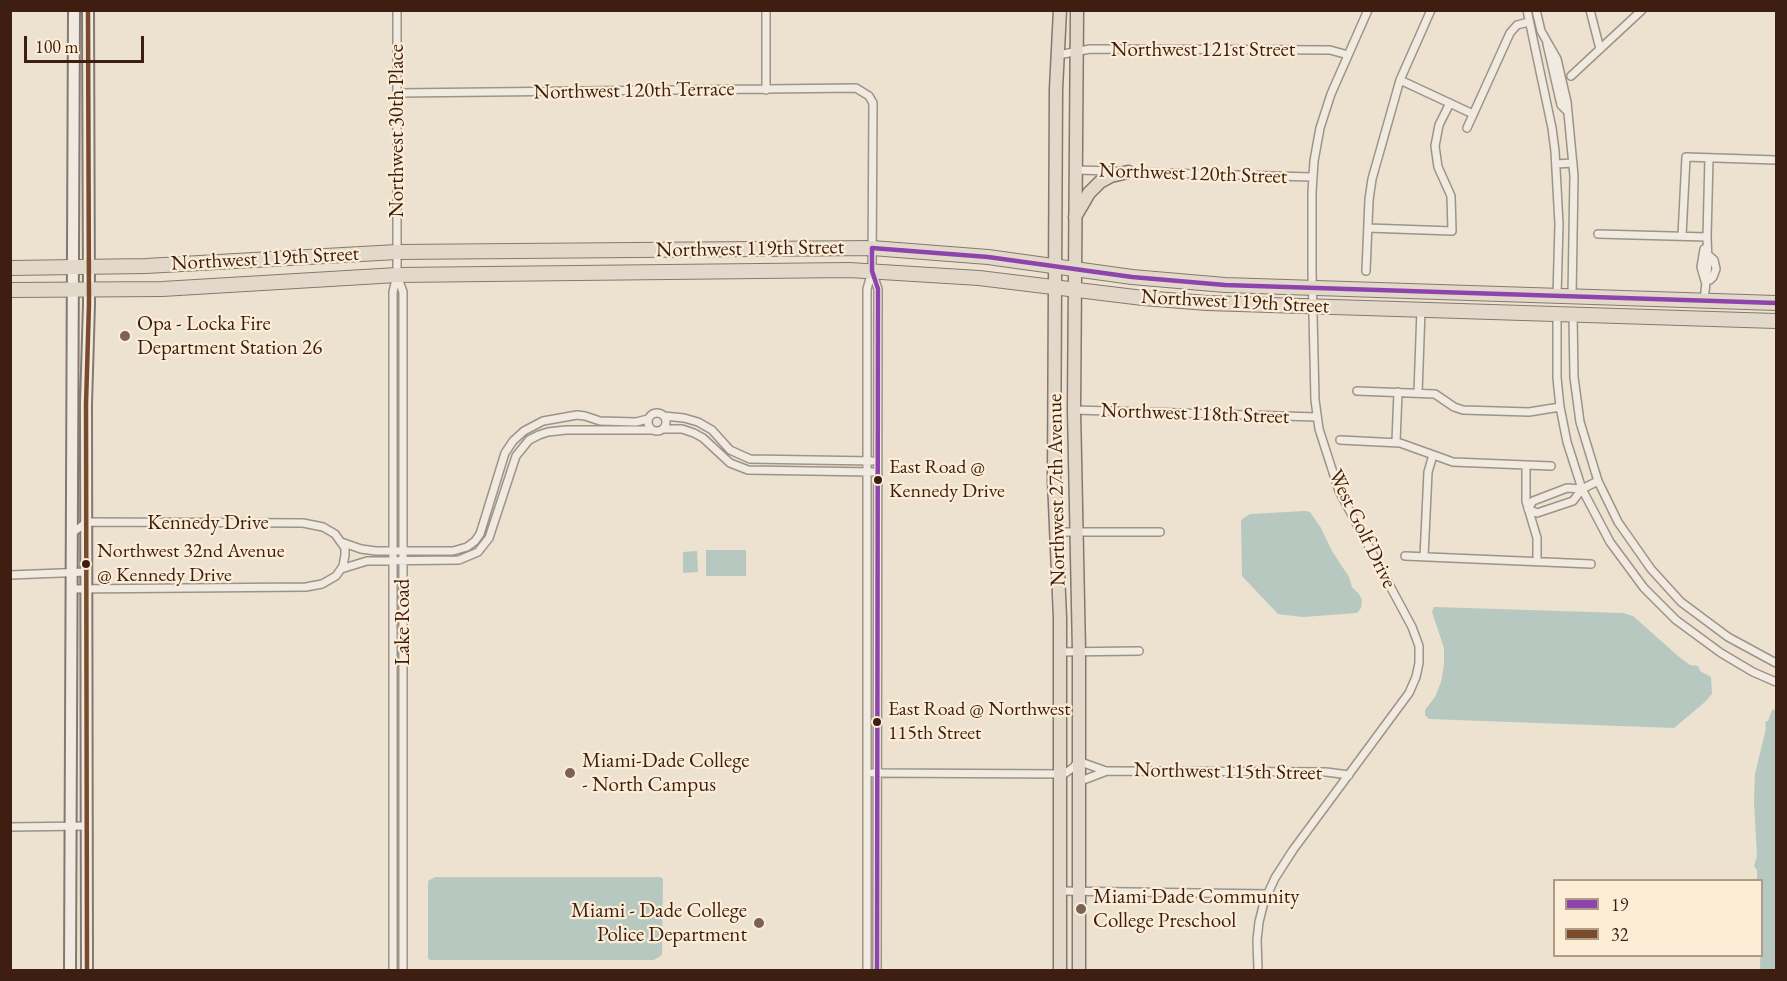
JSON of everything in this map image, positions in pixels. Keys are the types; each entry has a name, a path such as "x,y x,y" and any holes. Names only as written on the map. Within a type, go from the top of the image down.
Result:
{"highway":[{"name":"Northwest 119th Street","path":"10,268 207,264 397,252 872,248 988,257 1185,282 1776,303"},
{"name":"Northwest 119th Street","path":"10,290 162,289 397,275 872,271 979,278 1187,302 1776,321"},
{"path":"1557,296 1557,314"},
{"path":"1572,296 1573,315"}],"main road":[{"path":"70,970 74,10"},
{"path":"87,970 88,10"},
{"name":"Northwest 27th Avenue","path":"1060,10 1056,89 1054,481 1059,591 1060,970"},
{"name":"Northwest 27th Avenue","path":"1077,10 1074,410 1079,652 1079,970"},
{"path":"1074,219 1089,193 1100,182 1111,176 1128,172"}],"street":[{"name":"Northwest 30th Place","path":"397,10 397,252"},
{"path":"766,10 766,90"},
{"name":"West Golf Drive","path":"1257,970 1257,933 1267,894 1293,850 1409,693 1418,672 1419,650 1409,622 1339,491 1325,451 1317,417 1313,372 1312,177 1316,147 1326,109 1368,10"},
{"path":"1366,271 1371,184 1400,80 1431,10"},
{"path":"1527,10 1552,128 1556,164 1559,243 1557,296"},
{"path":"1536,10 1539,27 1557,60 1567,102 1573,164 1572,296"},
{"path":"1590,10 1600,49"},
{"path":"1570,76 1642,10"},
{"path":"1467,128 1510,33 1517,26 1529,22"},
{"path":"1546,42 1561,105 1566,110"},
{"name":"Northwest 121st Street","path":"1058,55 1090,48 1330,50 1348,55"},
{"path":"1538,63 1550,60"},
{"path":"1400,80 1473,114"},
{"name":"Northwest 120th Terrace","path":"398,93 856,88 869,96 873,103 872,248"},
{"path":"1368,228 1452,231 1451,196 1438,167 1435,146 1439,125 1450,103"},
{"path":"1682,236 1686,157 1776,160"},
{"path":"1705,281 1713,277 1716,269 1714,260 1707,254 1709,158"},
{"path":"1556,164 1573,164"},
{"name":"Northwest 120th Street","path":"1074,170 1312,177"},
{"path":"1598,234 1707,237"},
{"path":"1704,301 1705,281 1701,267 1707,237"},
{"path":"867,970 867,290 872,271 872,248"},
{"name":"Lake Road","path":"393,970 393,292 397,275 397,252"},
{"path":"872,271 878,289 877,970"},
{"name":"Lake Road","path":"397,275 404,292 403,970"},
{"path":"1418,393 1421,310"},
{"path":"1557,314 1556,363 1560,407 1569,449 1582,489 1602,529 1644,588 1665,610 1709,646 1753,672 1776,682"},
{"path":"1573,315 1574,378 1578,412 1598,481 1626,535 1651,569 1671,591 1715,629 1740,645 1776,663"},
{"path":"1357,391 1435,394 1454,407 1463,410 1542,412 1560,407"},
{"path":"1395,442 1398,392"},
{"name":"Northwest 118th Street","path":"1074,410 1317,417"},
{"name":"Kennedy Drive","path":"87,522 303,523 323,527 335,534 341,542 368,551 457,550 471,544 480,534 502,459 513,441 537,423 581,415 596,421 607,422 638,422 648,419 654,413 684,418 698,422 716,434 730,450 750,459 878,461"},
{"path":"663,429 666,423 664,416"},
{"path":"564,418 562,423 565,430"},
{"path":"648,419 648,426 652,430"},
{"path":"71,589 306,587 328,581 342,569 363,561 463,559 477,552 489,538 513,461 519,451 529,440 548,432 682,429 703,438 730,463 748,470 877,472"},
{"path":"1340,440 1395,442 1457,463 1551,466"},
{"path":"1424,557 1428,472 1433,455"},
{"path":"1526,465 1526,501 1537,538 1537,561"},
{"path":"1528,509 1537,513 1573,501 1582,489 1598,481"},
{"path":"1528,509 1533,501 1567,488 1582,489"},
{"path":"1541,498 1542,506 1546,510"},
{"path":"72,532 87,522"},
{"path":"1057,532 1160,532"},
{"path":"341,542 345,555 342,569"},
{"path":"1405,556 1591,564"},
{"path":"10,575 86,572"},
{"path":"1059,652 1139,651"},
{"path":"867,773 1059,774 1070,771 1078,761"},
{"name":"Northwest 115th Street","path":"1078,761 1107,771 1326,772 1349,775"},
{"name":"Northwest 115th Street","path":"1078,782 1107,771"},
{"path":"10,827 87,826"},
{"path":"1060,891 1267,894"}],"shaded area":[{"path":"1310,512 1321,528 1332,551 1349,577 1352,587 1359,594 1362,600 1361,608 1357,613 1303,617 1278,614 1242,576 1241,520 1250,514"},
{"path":"706,550 746,550 746,576 706,576"},
{"path":"697,551 698,572 683,573 683,552"},
{"path":"1434,607 1623,613 1633,616 1678,656 1690,665 1698,666 1700,671 1711,677 1712,694 1674,728 1429,719 1425,715 1425,710 1435,697 1444,665 1444,648 1432,612"},
{"path":"1776,709 1776,970 1760,970 1760,957 1763,957 1763,879 1757,879 1757,870 1754,866 1757,856 1755,774 1766,728 1765,722 1768,721 1772,710"},
{"path":"435,877 660,877 663,879 662,955 654,960 428,959 428,881"}],"transit line":[{"name":"32","path":"87,970 88,10"},
{"name":"19","path":"877,970 878,289 872,271 872,248 988,257 1132,277 1225,285 1776,303"}],"place":[{"name":"Opa - Locka Fire Department Station 26","path":"125,336"},
{"name":"East Road @ Kennedy Drive","path":"878,480"},
{"name":"Northwest 32nd Avenue @ Kennedy Drive","path":"86,564"},
{"name":"East Road @ Northwest 115th Street","path":"877,722"},
{"name":"Miami-Dade College - North Campus","path":"570,773"},
{"name":"Miami Dade Community College Preschool","path":"1081,909"},
{"name":"Miami - Dade College Police Department","path":"759,923"}]}
